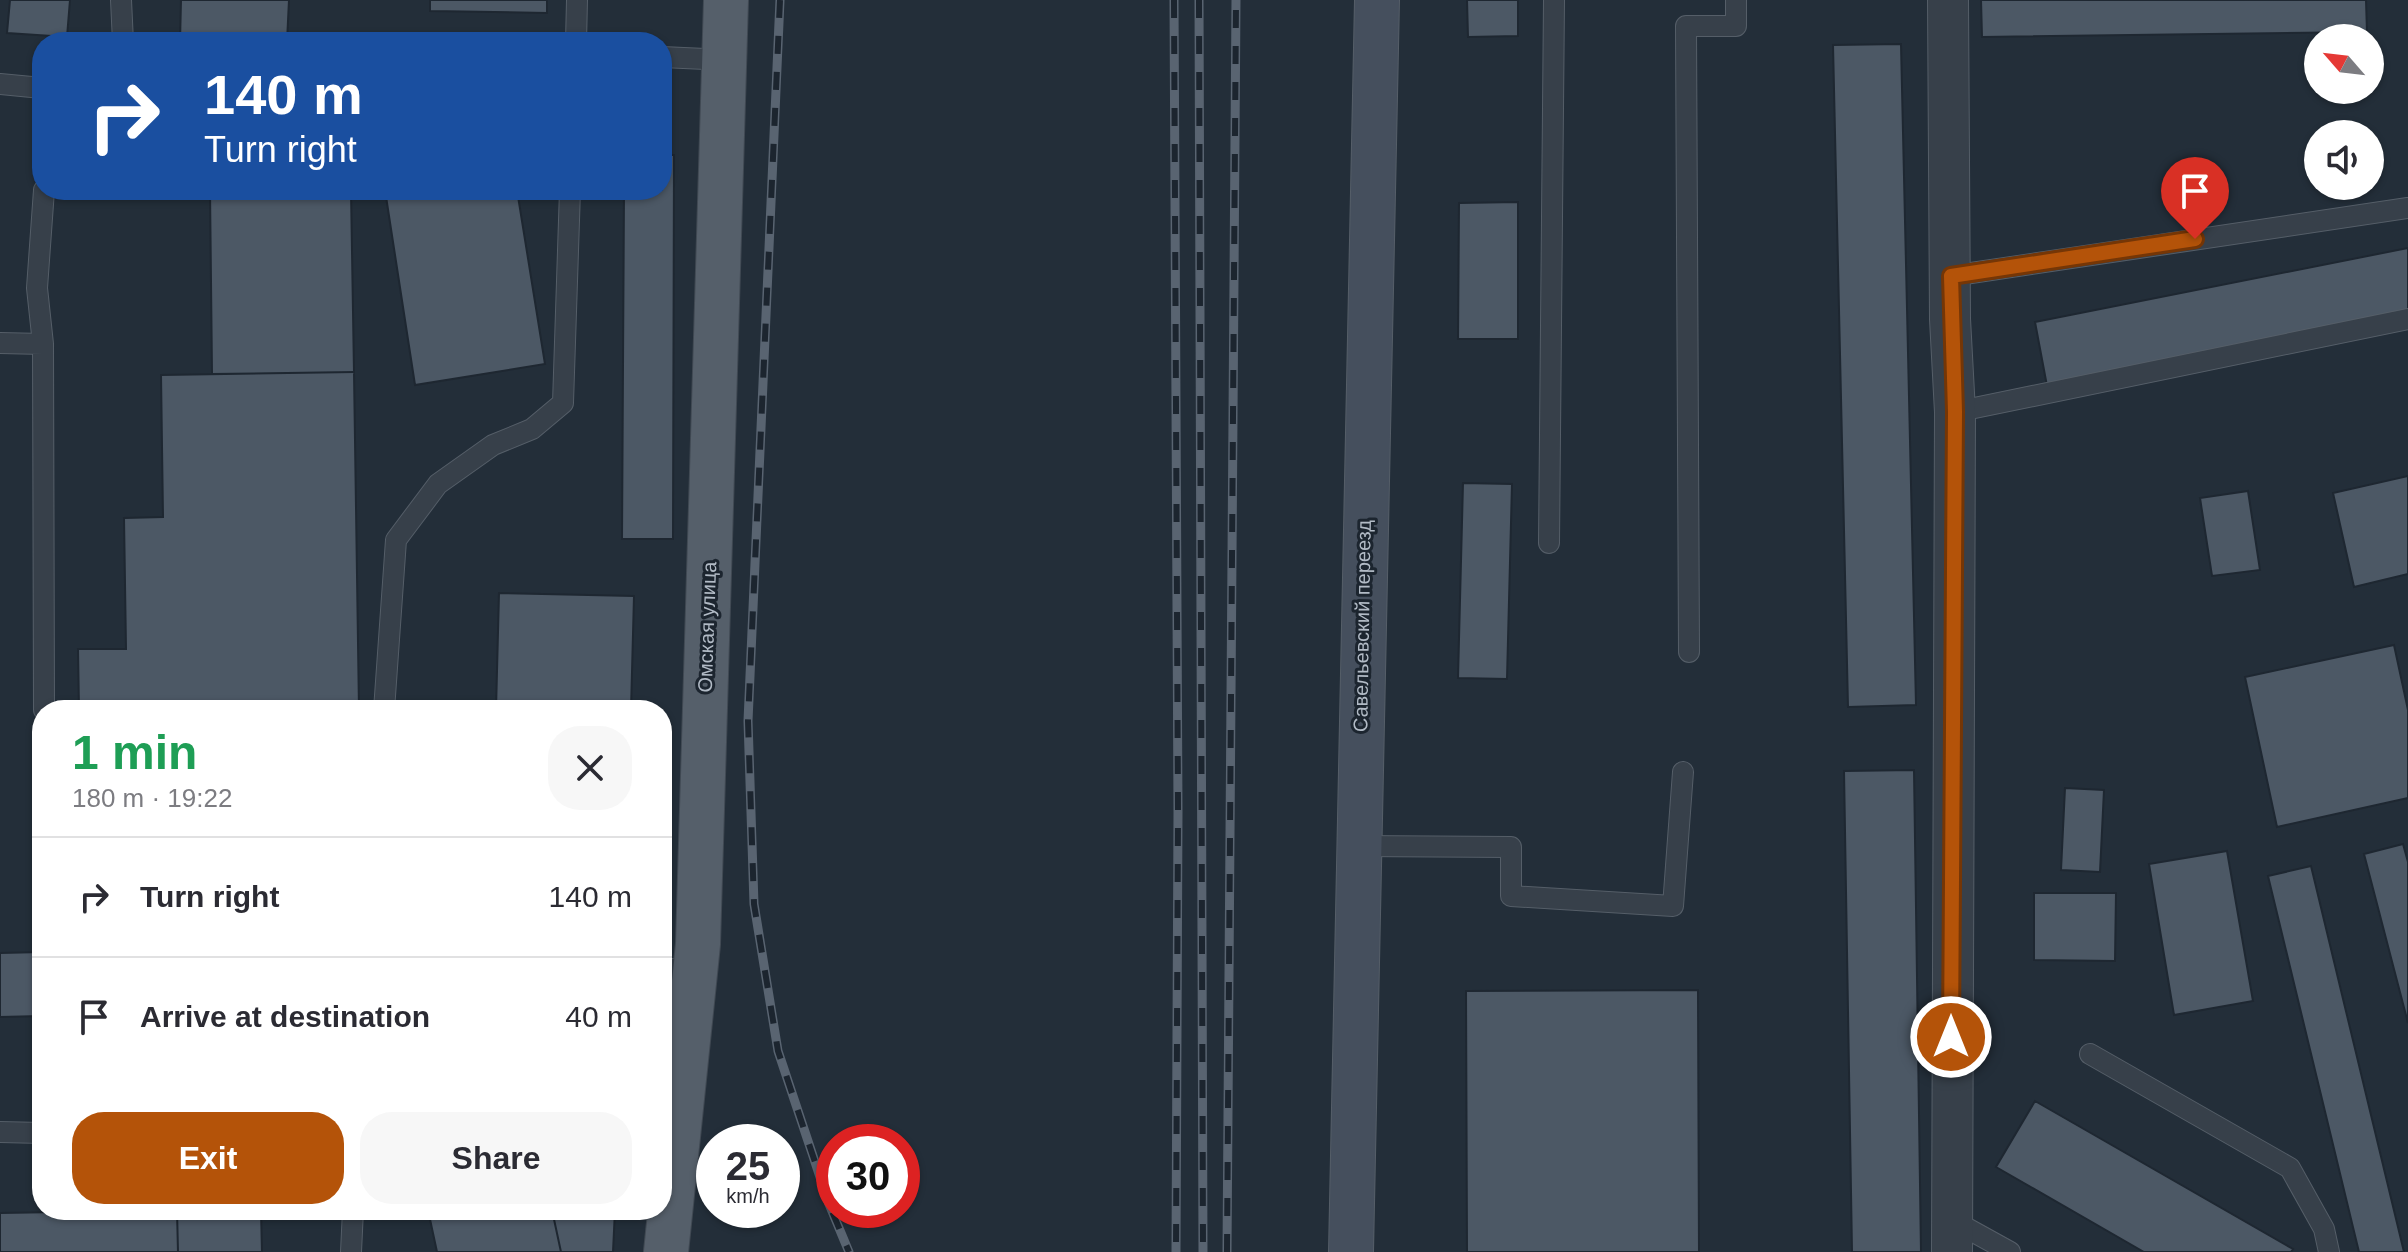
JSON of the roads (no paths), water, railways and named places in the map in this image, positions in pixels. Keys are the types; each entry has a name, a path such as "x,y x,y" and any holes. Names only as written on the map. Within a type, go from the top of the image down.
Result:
{"main road":[{"name":"Омская улица","path":"672,1121 727,60 726,0"},
{"name":"Савельевский переезд","path":"1351,1252 1357,846 1377,0"},
{"name":"Омская улица","path":"666,1252 667,1220"}],"street":[{"path":"1948,0 1955,412 1952,1236"}],"lane":[{"path":"121,0 123,32"},
{"path":"576,32 577,0"},
{"path":"1549,543 1554,0"},
{"path":"1689,652 1686,26 1736,26 1736,0"},
{"path":"672,57 727,60"},
{"path":"0,84 32,87"},
{"path":"43,200 37,288 43,344 44,700"},
{"path":"385,700 396,540 438,484 493,445 532,429 563,403 570,200"},
{"path":"1951,276 2408,208"},
{"path":"1955,412 2408,319"},
{"path":"0,343 43,344"},
{"path":"1357,846 1511,847 1511,896 1673,906 1683,772"},
{"path":"2090,1054 2290,1168 2324,1229 2329,1252"},
{"path":"0,1132 32,1133"},
{"path":"351,1252 353,1220"},
{"path":"1952,1236 2010,1252"}],"railway":[{"path":"780,0 748,721 754,904 778,1051 829,1204 849,1252"},
{"path":"1174,0 1178,812 1176,1252"},
{"path":"1199,0 1203,1252"},
{"path":"1227,1252 1236,0"}]}
